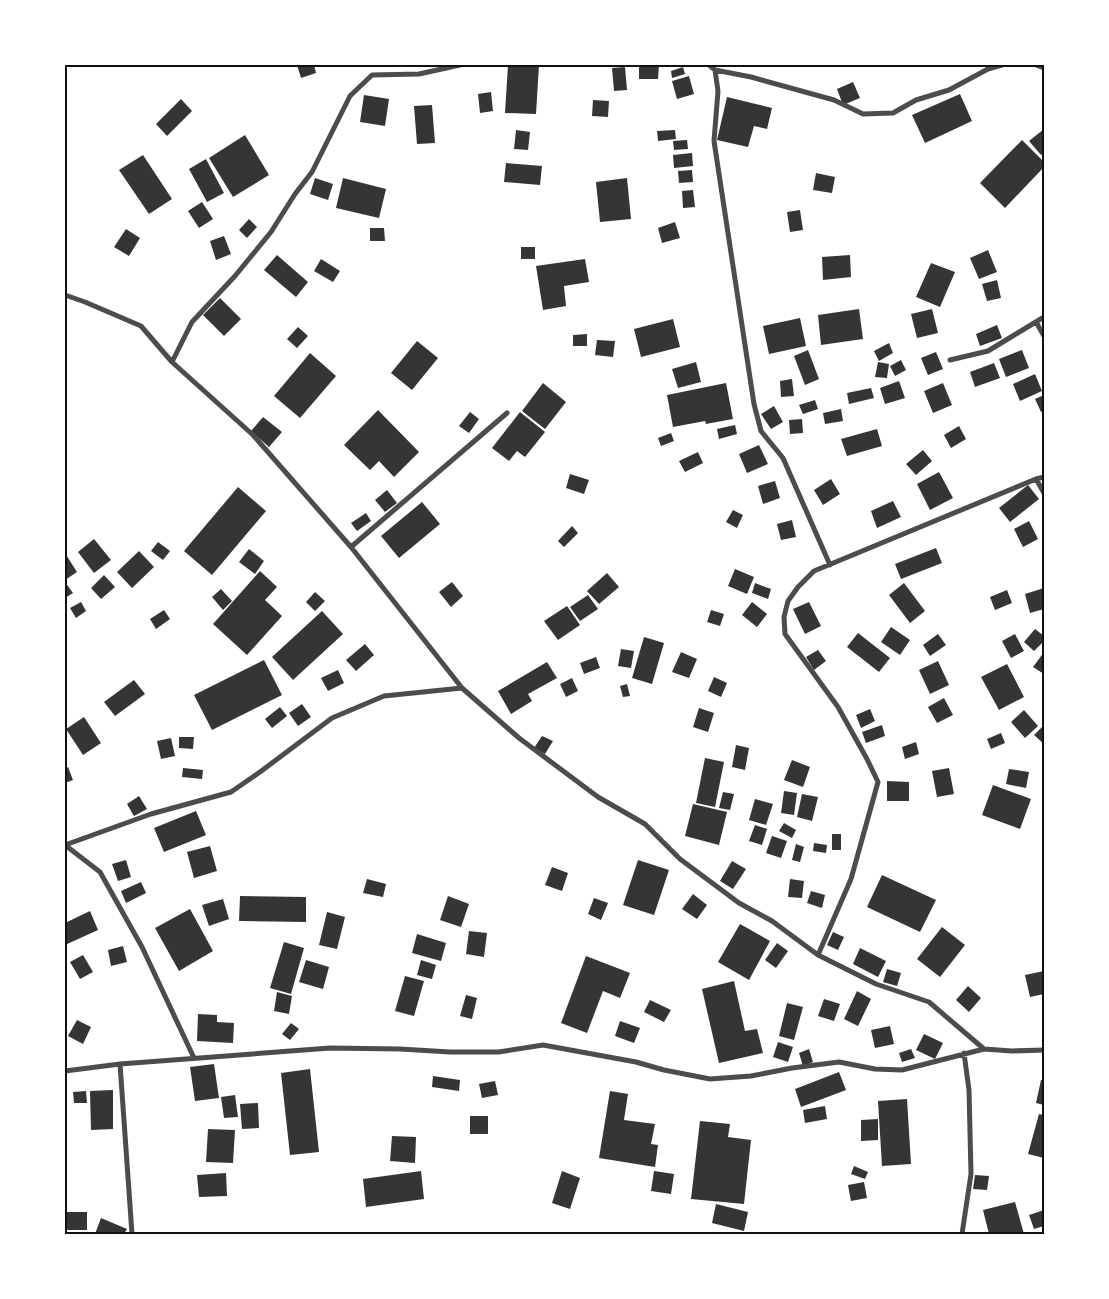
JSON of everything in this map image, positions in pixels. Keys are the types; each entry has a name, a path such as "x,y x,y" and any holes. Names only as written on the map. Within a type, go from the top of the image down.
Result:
{"street":[{"path":"172,362 192,322 235,276 271,232 295,194 312,172 350,96 372,75 420,74 460,65"},
{"path":"709,65 715,70 751,77 834,100 863,114 892,113 916,100 949,90 987,67 1002,65"},
{"path":"1036,65 1044,68"},
{"path":"715,70 718,91 714,140 754,404 761,431 783,458 830,565"},
{"path":"65,295 141,326 172,362 253,436 351,547 462,688 519,738 562,772 598,797 645,824 680,859 739,903 772,921 818,955 876,984 929,1002 984,1049"},
{"path":"950,360 988,351 1044,317"},
{"path":"1036,322 1044,336"},
{"path":"351,547 507,413"},
{"path":"818,955 851,879 878,782 838,707 785,634 784,617 788,600 814,571 1044,477"},
{"path":"1036,479 1044,493"},
{"path":"65,845 151,814 231,792 332,718 384,696 462,688"},
{"path":"65,845 100,872 142,947 194,1058"},
{"path":"65,1071 120,1064 330,1048 400,1048 450,1052 500,1052 543,1045 636,1062 664,1070 710,1079 751,1076 839,1062 875,1069 902,1070 984,1049 1012,1051 1044,1050"},
{"path":"962,1234 971,1165 969,1090 964,1053"},
{"path":"120,1064 132,1234"}],"building":[{"path":"297,65 314,65 316,73 301,78"},
{"path":"508,65 539,65 536,114 505,113"},
{"path":"639,65 659,65 658,79 639,79"},
{"path":"625,67 627,90 614,91 612,68"},
{"path":"683,67 685,74 672,78 671,71"},
{"path":"689,76 694,94 677,99 672,81"},
{"path":"853,82 860,98 843,105 837,89"},
{"path":"491,92 493,111 480,113 478,94"},
{"path":"960,94 972,121 925,143 912,115"},
{"path":"364,95 389,99 385,126 360,122"},
{"path":"727,97 772,108 767,129 754,126 748,147 717,140"},
{"path":"181,99 192,111 167,136 156,124"},
{"path":"593,100 609,101 608,117 592,116"},
{"path":"432,105 435,143 417,144 414,106"},
{"path":"1044,129 1044,153 1041,155 1029,141"},
{"path":"516,130 530,132 528,150 514,149"},
{"path":"675,130 676,139 658,141 657,131"},
{"path":"245,135 269,175 233,197 209,158"},
{"path":"687,140 688,149 674,150 673,141"},
{"path":"1022,140 1044,162 1044,167 1005,208 980,183"},
{"path":"692,153 693,166 674,168 673,155"},
{"path":"143,155 172,199 149,214 119,170"},
{"path":"206,159 224,193 207,202 189,169"},
{"path":"506,163 542,166 540,185 504,182"},
{"path":"692,170 693,182 679,183 678,171"},
{"path":"816,173 835,177 832,193 813,190"},
{"path":"315,178 333,184 328,200 310,194"},
{"path":"343,178 386,189 379,218 336,208"},
{"path":"627,178 631,219 600,222 596,182"},
{"path":"693,190 695,207 683,208 682,191"},
{"path":"202,202 213,219 199,228 188,211"},
{"path":"800,210 803,230 790,232 787,212"},
{"path":"249,219 257,227 247,238 239,230"},
{"path":"675,222 680,238 662,243 658,228"},
{"path":"370,228 384,228 385,241 370,241"},
{"path":"126,229 140,238 129,256 114,247"},
{"path":"224,236 231,254 216,260 210,241"},
{"path":"521,247 535,247 535,259 521,259"},
{"path":"988,250 997,272 979,279 970,258"},
{"path":"277,255 308,282 296,297 264,270"},
{"path":"850,255 851,277 823,280 822,257"},
{"path":"321,259 340,271 333,282 314,271"},
{"path":"585,259 589,282 564,286 566,306 543,310 536,266"},
{"path":"931,263 955,272 940,307 916,297"},
{"path":"997,280 1001,298 987,301 982,284"},
{"path":"220,298 241,319 224,336 203,315"},
{"path":"859,309 863,339 821,345 818,315"},
{"path":"932,309 938,333 917,338 911,314"},
{"path":"800,318 806,346 769,354 763,326"},
{"path":"673,319 680,347 641,357 634,329"},
{"path":"997,325 1002,338 980,346 976,334"},
{"path":"298,327 308,336 297,348 287,339"},
{"path":"587,334 587,346 573,346 573,335"},
{"path":"597,340 615,341 613,357 595,355"},
{"path":"417,341 438,358 412,390 391,373"},
{"path":"889,343 893,353 879,361 874,351"},
{"path":"808,350 819,379 805,385 794,356"},
{"path":"1022,350 1029,368 1006,377 999,359"},
{"path":"936,352 943,369 928,375 921,358"},
{"path":"310,353 336,376 300,418 274,396"},
{"path":"901,360 906,370 895,376 890,366"},
{"path":"696,362 701,382 678,388 672,369"},
{"path":"878,362 889,364 887,378 875,377"},
{"path":"994,363 1000,378 975,387 970,372"},
{"path":"1035,374 1042,391 1020,401 1013,384"},
{"path":"792,379 794,396 781,397 780,381"},
{"path":"899,381 905,398 885,404 880,388"},
{"path":"543,383 566,402 545,429 522,411"},
{"path":"726,383 733,419 706,424 705,421 673,427 667,395"},
{"path":"943,383 952,405 933,413 924,391"},
{"path":"871,388 874,398 849,404 847,393"},
{"path":"1044,395 1044,411 1041,412 1035,399"},
{"path":"815,400 818,409 803,414 799,405"},
{"path":"774,406 783,422 771,429 761,414"},
{"path":"841,409 843,421 825,424 823,413"},
{"path":"378,410 419,452 394,477 379,461 370,470 344,445"},
{"path":"470,412 479,419 469,433 459,426"},
{"path":"520,412 545,432 525,457 517,451 509,461 492,448"},
{"path":"263,417 282,432 269,447 251,431"},
{"path":"802,419 803,433 790,434 789,420"},
{"path":"735,425 737,434 719,439 717,429"},
{"path":"959,426 966,439 951,448 944,435"},
{"path":"877,429 882,446 847,456 841,439"},
{"path":"671,433 674,441 661,446 658,438"},
{"path":"759,445 768,464 747,473 739,454"},
{"path":"923,450 932,461 916,475 906,464"},
{"path":"698,452 703,463 685,472 679,461"},
{"path":"939,472 953,498 930,510 917,484"},
{"path":"570,474 589,480 584,494 566,488"},
{"path":"831,479 840,494 823,505 814,490"},
{"path":"775,481 780,498 763,504 758,486"},
{"path":"1028,485 1039,499 1010,522 999,508"},
{"path":"238,487 266,511 212,575 184,551"},
{"path":"387,490 397,503 385,512 375,500"},
{"path":"893,501 901,517 877,528 871,511"},
{"path":"422,502 440,524 399,558 381,536"},
{"path":"733,510 743,515 737,528 726,522"},
{"path":"366,513 371,521 357,531 351,523"},
{"path":"792,520 796,537 781,540 777,524"},
{"path":"1029,521 1038,539 1023,547 1014,529"},
{"path":"572,526 578,533 564,547 558,541"},
{"path":"94,539 111,560 94,573 78,552"},
{"path":"158,542 170,551 163,560 151,551"},
{"path":"936,548 942,563 901,579 895,564"},
{"path":"249,549 264,561 255,574 239,562"},
{"path":"139,551 154,567 132,588 117,572"},
{"path":"65,553 77,572 65,580"},
{"path":"735,569 754,577 747,594 728,586"},
{"path":"260,571 277,587 265,600 282,616 247,655 213,624"},
{"path":"607,573 619,587 599,604 587,591"},
{"path":"104,575 115,587 101,599 91,588"},
{"path":"65,582 73,593 65,598"},
{"path":"452,582 463,596 451,607 439,592"},
{"path":"755,583 771,589 768,599 752,593"},
{"path":"904,583 925,611 910,623 889,595"},
{"path":"1044,588 1044,609 1030,613 1025,594"},
{"path":"221,589 232,601 223,610 212,597"},
{"path":"1007,590 1012,603 995,610 990,597"},
{"path":"315,592 325,601 315,611 306,602"},
{"path":"588,595 598,609 580,621 570,607"},
{"path":"81,602 86,611 76,618 70,608"},
{"path":"752,602 767,614 757,627 742,615"},
{"path":"809,602 821,626 805,634 793,609"},
{"path":"567,606 580,625 558,640 544,621"},
{"path":"164,610 170,619 156,629 150,619"},
{"path":"711,610 724,614 720,626 707,622"},
{"path":"322,611 343,634 293,680 272,657"},
{"path":"891,627 910,640 900,655 881,642"},
{"path":"1035,629 1044,636 1044,641 1034,651 1024,642"},
{"path":"858,633 890,658 879,672 847,647"},
{"path":"938,634 946,645 930,656 923,645"},
{"path":"1015,634 1024,651 1011,658 1002,641"},
{"path":"644,637 664,643 652,684 632,678"},
{"path":"365,644 374,655 356,671 346,660"},
{"path":"621,649 634,651 631,668 618,666"},
{"path":"818,650 826,661 814,670 806,657"},
{"path":"681,652 697,659 689,678 672,672"},
{"path":"1044,652 1044,674 1033,667"},
{"path":"596,657 600,668 584,674 580,663"},
{"path":"264,660 282,695 212,730 194,695"},
{"path":"938,661 949,685 930,694 919,670"},
{"path":"547,662 557,678 528,694 532,701 511,714 498,691"},
{"path":"1007,664 1024,697 999,710 981,677"},
{"path":"338,670 344,683 328,691 321,678"},
{"path":"714,677 727,683 721,697 708,691"},
{"path":"572,678 578,691 566,697 560,684"},
{"path":"134,680 145,694 115,716 104,702"},
{"path":"627,684 630,696 623,697 620,686"},
{"path":"944,698 953,715 937,723 928,707"},
{"path":"302,704 311,717 298,726 289,713"},
{"path":"280,707 287,716 272,728 265,719"},
{"path":"699,708 714,713 708,732 693,727"},
{"path":"870,709 875,721 861,728 856,715"},
{"path":"1024,710 1038,726 1025,738 1011,722"},
{"path":"84,717 101,743 83,755 66,729"},
{"path":"882,725 885,736 866,743 862,732"},
{"path":"1044,725 1044,744 1034,735"},
{"path":"1001,733 1005,743 991,749 987,739"},
{"path":"542,736 553,741 545,754 534,748"},
{"path":"179,737 194,737 193,749 179,748"},
{"path":"171,738 175,756 161,759 157,741"},
{"path":"916,742 919,754 905,759 902,747"},
{"path":"736,745 749,748 745,770 732,767"},
{"path":"705,758 724,762 715,807 696,803"},
{"path":"792,760 810,767 803,787 784,780"},
{"path":"68,767 73,780 65,783 65,769"},
{"path":"183,768 203,770 202,779 182,777"},
{"path":"949,768 954,794 937,797 932,771"},
{"path":"1009,769 1029,772 1026,788 1006,784"},
{"path":"887,781 909,782 909,801 887,801"},
{"path":"993,785 1031,799 1020,829 982,815"},
{"path":"784,791 797,793 794,815 781,813"},
{"path":"723,792 734,794 730,810 719,808"},
{"path":"802,794 818,797 812,821 797,817"},
{"path":"139,796 147,809 134,816 127,804"},
{"path":"755,799 773,804 766,825 749,820"},
{"path":"693,804 727,812 719,845 685,836"},
{"path":"196,811 206,835 164,852 154,828"},
{"path":"784,823 796,830 792,838 779,831"},
{"path":"755,825 767,829 762,845 749,841"},
{"path":"832,834 841,834 841,850 832,850"},
{"path":"772,836 787,841 781,858 766,853"},
{"path":"814,843 827,845 826,853 813,851"},
{"path":"796,844 804,847 800,862 792,860"},
{"path":"210,846 217,871 194,878 187,852"},
{"path":"126,860 131,877 118,881 112,864"},
{"path":"638,860 669,870 654,915 623,905"},
{"path":"732,861 746,869 733,889 720,881"},
{"path":"552,867 568,873 562,891 545,885"},
{"path":"882,875 936,900 920,932 867,907"},
{"path":"367,879 386,884 383,897 363,893"},
{"path":"790,879 804,881 802,898 788,897"},
{"path":"141,882 146,893 126,903 121,891"},
{"path":"811,891 825,895 822,908 807,903"},
{"path":"693,894 707,905 697,919 682,909"},
{"path":"240,896 306,897 306,922 239,921"},
{"path":"448,896 469,904 461,927 440,920"},
{"path":"594,898 608,903 601,920 588,914"},
{"path":"223,899 229,919 209,926 202,905"},
{"path":"190,909 213,951 179,971 155,928"},
{"path":"90,911 98,930 65,945 65,923"},
{"path":"327,912 345,917 337,949 319,945"},
{"path":"740,924 770,941 749,980 718,962"},
{"path":"942,927 965,945 940,977 917,959"},
{"path":"469,931 487,933 484,957 466,954"},
{"path":"833,932 844,937 838,950 827,945"},
{"path":"417,934 446,943 441,961 412,953"},
{"path":"284,942 304,948 291,994 270,988"},
{"path":"777,943 788,951 776,968 765,960"},
{"path":"123,946 127,962 111,966 108,950"},
{"path":"860,948 886,961 878,977 853,964"},
{"path":"83,955 93,972 80,979 70,962"},
{"path":"586,956 630,973 620,998 603,991 587,1033 561,1023"},
{"path":"306,960 329,967 323,989 299,982"},
{"path":"421,960 436,965 432,979 417,975"},
{"path":"887,969 901,973 897,986 883,982"},
{"path":"1044,971 1044,994 1030,997 1025,975"},
{"path":"405,976 424,981 414,1016 395,1011"},
{"path":"734,981 745,1031 757,1029 763,1053 719,1063 702,989"},
{"path":"968,986 981,998 969,1012 956,1000"},
{"path":"857,991 871,999 858,1026 844,1019"},
{"path":"277,992 292,996 289,1014 274,1011"},
{"path":"466,995 477,998 472,1019 460,1016"},
{"path":"824,999 840,1004 834,1021 818,1016"},
{"path":"650,1000 671,1010 664,1022 644,1012"},
{"path":"787,1003 803,1007 794,1040 779,1036"},
{"path":"198,1014 217,1015 217,1022 234,1023 233,1043 197,1041"},
{"path":"77,1020 91,1027 83,1044 68,1036"},
{"path":"620,1021 640,1028 634,1043 615,1036"},
{"path":"291,1023 299,1029 290,1040 282,1034"},
{"path":"890,1026 894,1044 875,1048 871,1030"},
{"path":"924,1034 943,1043 935,1059 916,1050"},
{"path":"778,1042 793,1047 788,1062 773,1057"},
{"path":"809,1049 813,1062 803,1066 799,1053"},
{"path":"911,1049 915,1058 902,1062 899,1053"},
{"path":"214,1064 219,1098 195,1101 190,1067"},
{"path":"310,1069 319,1152 290,1155 281,1073"},
{"path":"839,1072 846,1090 801,1107 795,1089"},
{"path":"433,1076 460,1080 459,1091 432,1087"},
{"path":"1041,1080 1044,1080 1044,1105 1036,1103"},
{"path":"495,1081 498,1095 482,1098 479,1084"},
{"path":"113,1090 113,1129 91,1130 90,1091"},
{"path":"86,1091 87,1103 74,1103 73,1092"},
{"path":"610,1091 628,1094 624,1120 655,1124 651,1144 658,1145 655,1167 599,1158"},
{"path":"235,1095 238,1117 224,1118 221,1097"},
{"path":"907,1099 911,1164 882,1166 878,1101"},
{"path":"258,1103 259,1128 242,1129 240,1104"},
{"path":"825,1106 827,1119 805,1123 803,1110"},
{"path":"1039,1114 1044,1115 1044,1158 1028,1154"},
{"path":"470,1116 488,1116 488,1134 470,1134"},
{"path":"878,1119 878,1140 861,1141 861,1120"},
{"path":"700,1121 730,1124 728,1137 751,1140 744,1204 691,1199"},
{"path":"208,1129 235,1130 233,1163 206,1162"},
{"path":"392,1136 416,1137 415,1163 390,1161"},
{"path":"854,1166 868,1172 865,1179 851,1174"},
{"path":"421,1171 424,1199 366,1207 363,1179"},
{"path":"562,1171 580,1178 570,1209 552,1203"},
{"path":"654,1171 674,1174 671,1194 651,1191"},
{"path":"226,1173 227,1196 199,1197 197,1175"},
{"path":"975,1175 989,1176 987,1190 973,1189"},
{"path":"864,1182 867,1198 851,1201 848,1185"},
{"path":"1015,1202 1024,1234 989,1234 983,1210"},
{"path":"716,1204 748,1212 744,1231 712,1223"},
{"path":"1044,1210 1044,1226 1034,1229 1029,1215"},
{"path":"65,1212 87,1212 87,1230 65,1230"},
{"path":"101,1218 127,1229 124,1234 95,1234"}]}
